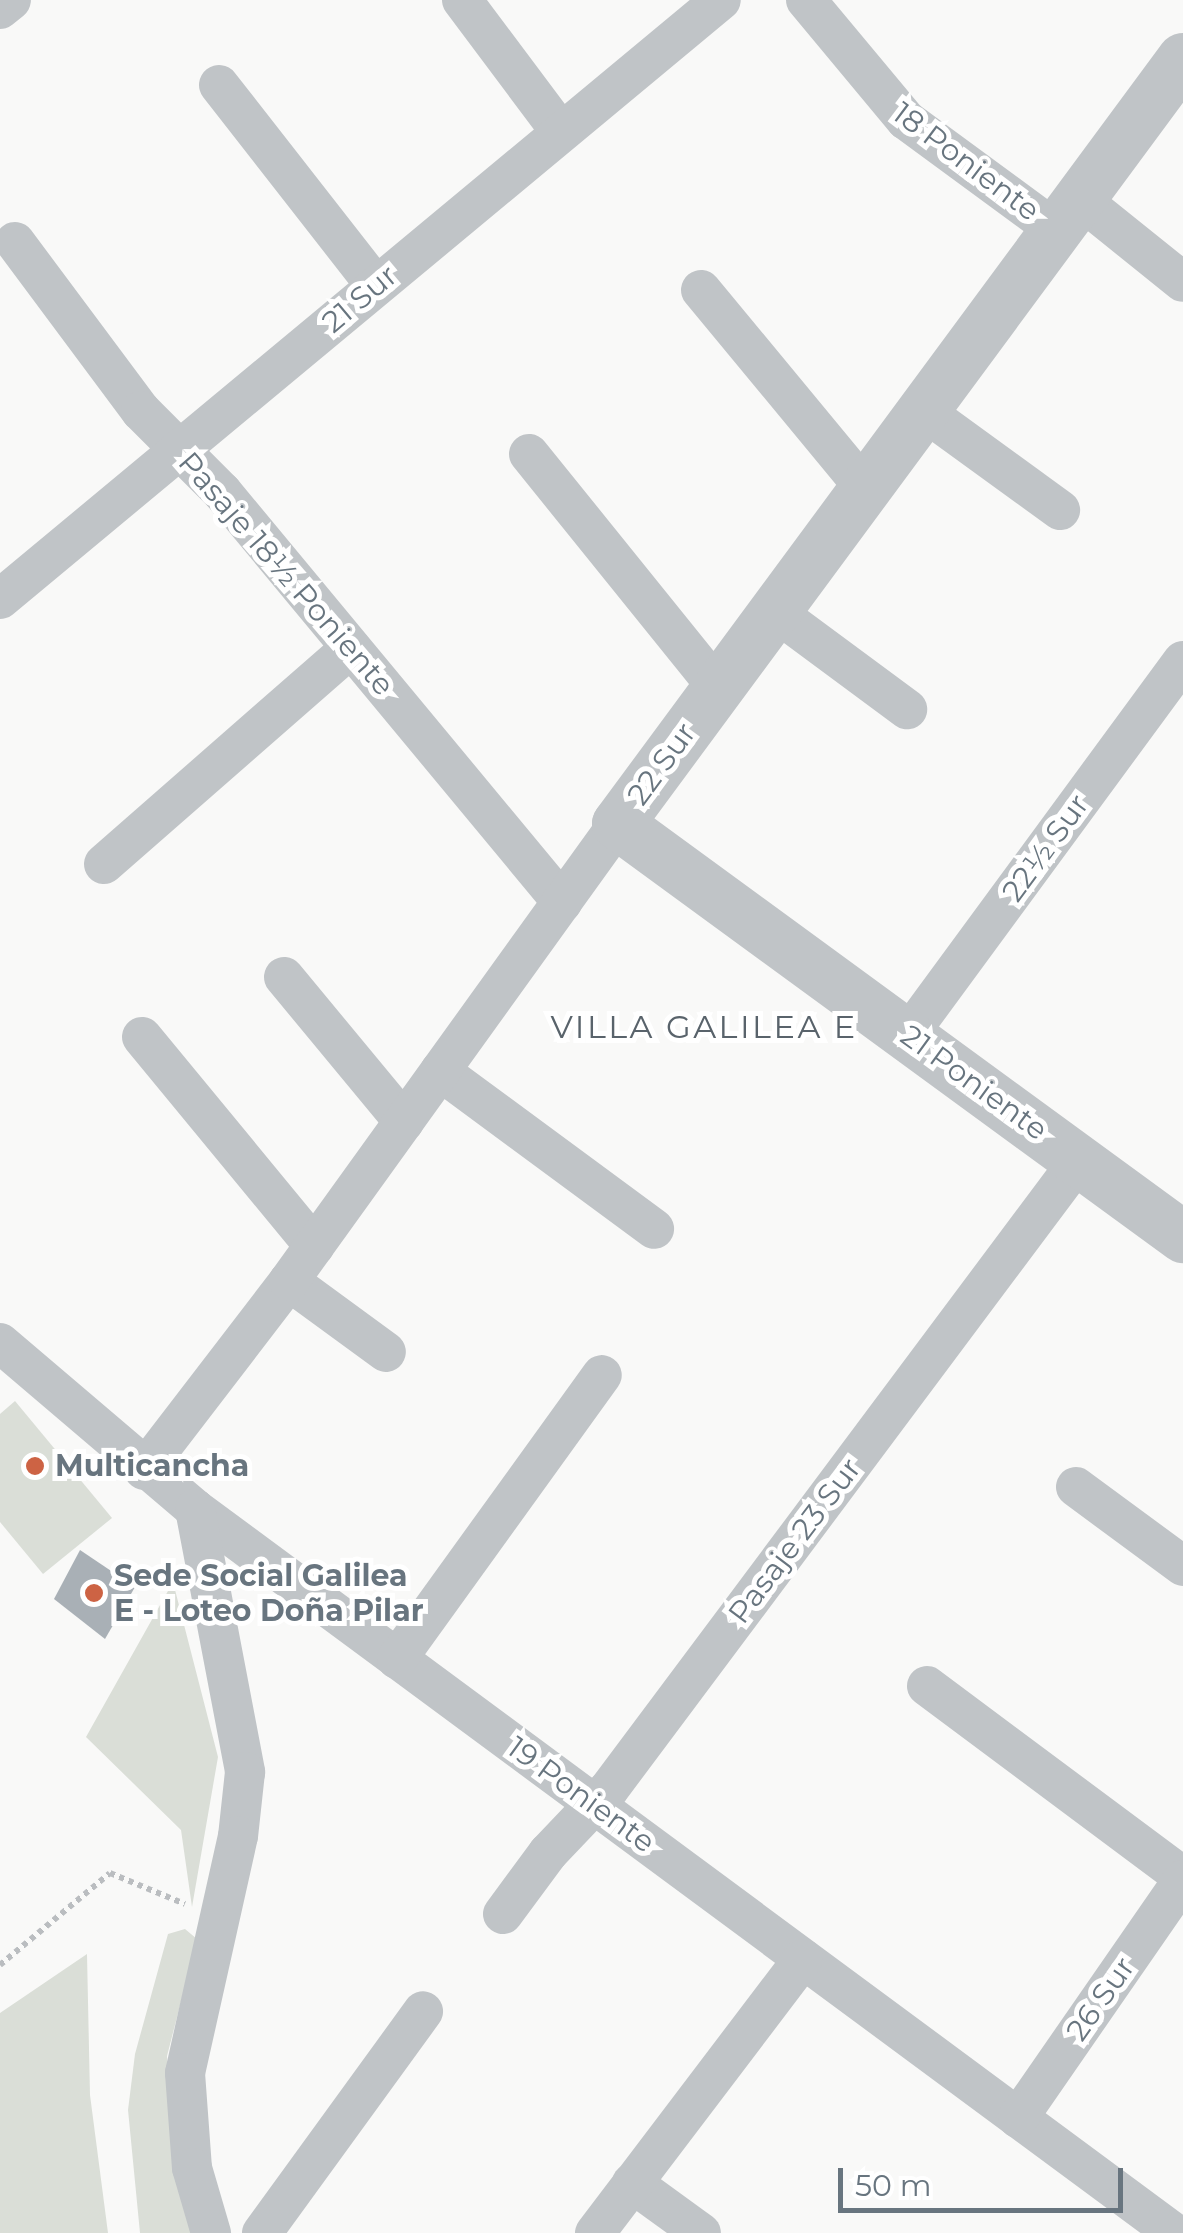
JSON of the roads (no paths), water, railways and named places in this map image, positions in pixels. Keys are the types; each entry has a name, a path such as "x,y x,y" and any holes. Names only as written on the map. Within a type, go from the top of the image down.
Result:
{"street":[{"path":"0,9 10,0"},
{"path":"462,0 560,131"},
{"name":"21 Sur","path":"0,598 721,0"},
{"name":"18 Poniente","path":"806,0 906,120 1183,282"},
{"name":"22 Sur","path":"144,1470 289,1281 1064,212 1183,60"},
{"path":"219,85 376,286"},
{"name":"Pasaje 18½ Poniente","path":"15,242 141,410 180,449 351,648 562,902"},
{"path":"701,290 864,487"},
{"path":"921,408 1060,510"},
{"path":"530,454 718,688"},
{"path":"774,610 907,709"},
{"path":"104,864 351,648"},
{"name":"22½ Sur","path":"908,1035 1183,662"},
{"name":"21 Poniente","path":"618,824 1183,1237"},
{"path":"284,977 404,1122"},
{"path":"142,1037 314,1246"},
{"path":"440,1071 654,1229"},
{"name":"Pasaje 23 Sur","path":"504,1914 592,1802 621,1774 1079,1160"},
{"path":"289,1281 386,1352"},
{"name":"19 Poniente","path":"0,1342 144,1470 195,1509 1169,2232"},
{"path":"397,1658 602,1375"},
{"path":"1076,1487 1183,1566"},
{"path":"195,1509 245,1772 238,1836 185,2073 192,2168 211,2233"},
{"path":"927,1686 1183,1878"},
{"name":"26 Sur","path":"1018,2118 1170,1929 1183,1878"},
{"path":"594,2233 804,1959"},
{"path":"262,2233 424,2011"},
{"path":"632,2183 702,2233"}],"place":[{"name":"Multicancha","path":"35,1466"},
{"name":"Sede Social Galilea E - Loteo Doña Pilar","path":"94,1593"}],"district":[{"name":"VILLA GALILEA E","path":"704,1027"}]}
